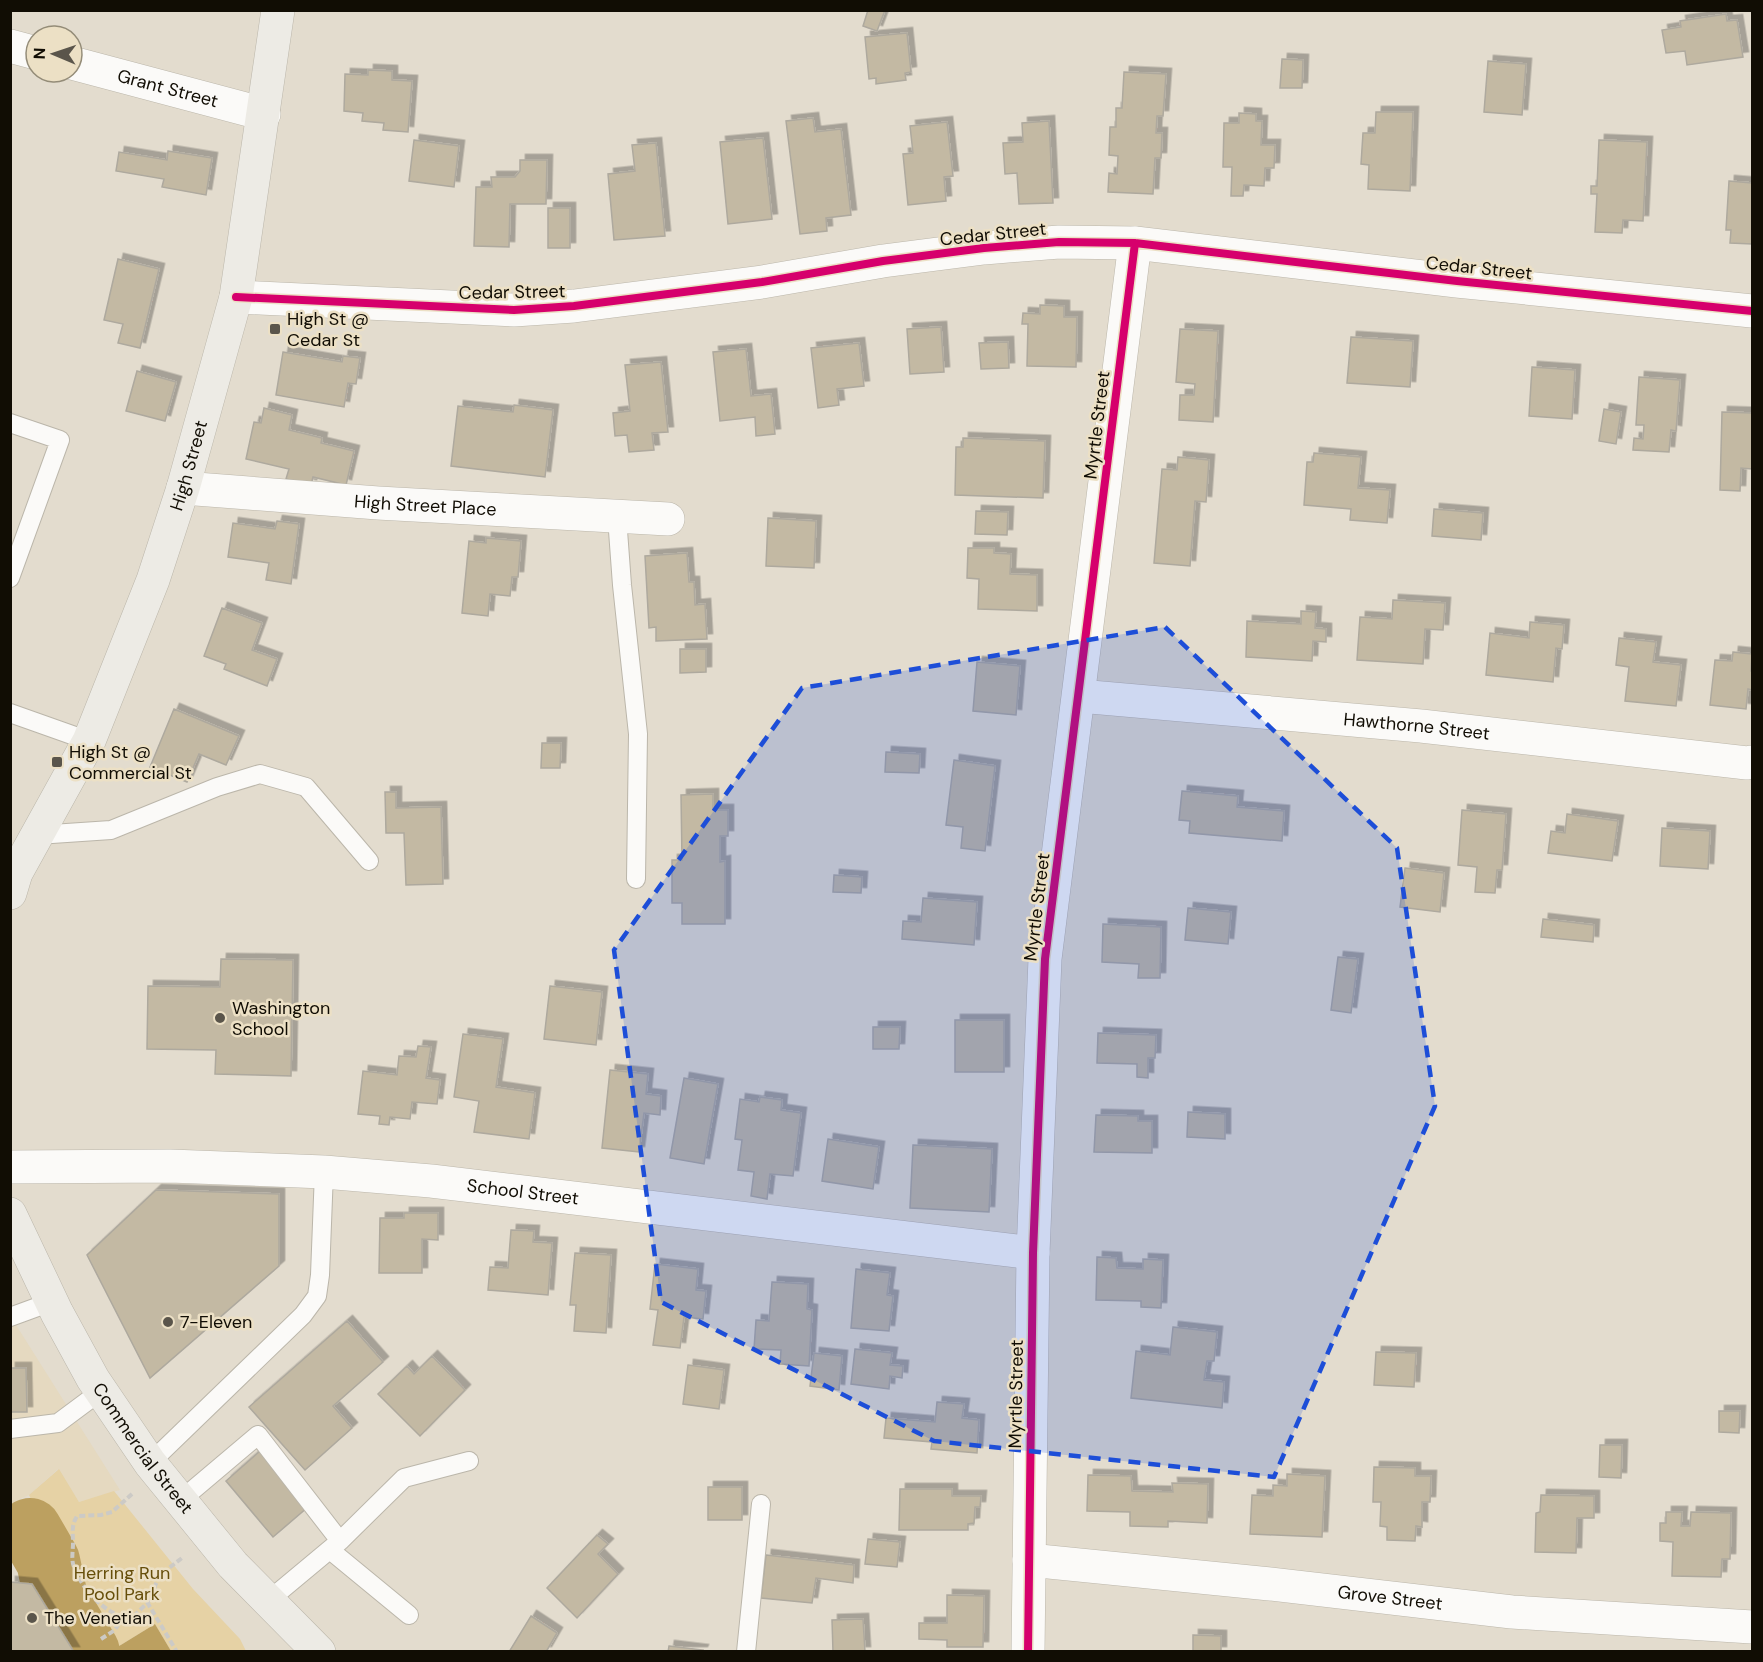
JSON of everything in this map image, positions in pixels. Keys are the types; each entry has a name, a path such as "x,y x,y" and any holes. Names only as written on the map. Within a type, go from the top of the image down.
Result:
{"main road":[{"name":"High Street","path":"12,881 89,741 153,580 183,488 236,297 278,10"},
{"name":"Commercial Street","path":"10,1214 51,1302 101,1391 154,1467 233,1565 319,1652"}],"street":[{"name":"Grant Street","path":"84,66 264,114"},
{"name":"Cedar Street","path":"236,297 514,310 574,306 762,282 883,261 984,248 1059,242 1135,243 1457,281 1752,311"},
{"name":"Myrtle Street","path":"1028,1652 1033,1253 1046,958 1135,243"},
{"name":"High Street Place","path":"183,488 378,503 668,519"},
{"name":"Hawthorne Street","path":"1078,696 1421,726 1752,762"},
{"name":"School Street","path":"10,1167 170,1166 324,1172 431,1181 1033,1253"},
{"name":"Grove Street","path":"1029,1560 1270,1584 1512,1612 1752,1628"}],"lane":[{"path":"10,423 60,440 10,578"},
{"path":"617,517 638,734 636,879"},
{"path":"10,713 89,741"},
{"path":"37,835 111,830 217,787 260,774 306,787 369,861"},
{"path":"154,1467 303,1315 317,1296 320,1275 324,1172"},
{"path":"10,1317 51,1302"},
{"path":"10,1429 58,1423 101,1391"},
{"path":"181,1500 258,1435 335,1546 409,1615"},
{"path":"268,1600 335,1546 404,1478 469,1461"},
{"path":"746,1652 761,1504"}],"path":[{"path":"154,1467 112,1512 77,1516 72,1525 73,1564 79,1578 108,1611 122,1618 132,1618 154,1596 160,1575 173,1566"},
{"path":"147,1602 177,1652"},
{"path":"101,1639 115,1630 122,1618"}],"highlighted area":[{"path":"1165,627 1397,848 1435,1106 1274,1477 934,1441 661,1302 614,950 802,688"}],"shaded area":[{"path":"11,1317 120,1490 79,1502 58,1469 29,1495 18,1500 11,1571"},
{"path":"155,1624 171,1651 111,1651"}],"green space":[{"name":"Herring Run Pool Park","path":"59,1469 79,1502 114,1491 193,1589 240,1639 246,1651 171,1651 155,1624 111,1651 102,1651 77,1608 62,1561 29,1495"}],"building":[{"path":"868,10 885,10 877,31 863,26"},
{"path":"1726,14 1727,21 1737,20 1743,57 1687,65 1685,51 1666,53 1662,30 1681,27 1680,21"},
{"path":"907,33 911,72 905,73 906,80 876,84 876,78 869,79 865,37"},
{"path":"1282,59 1303,60 1302,88 1280,88"},
{"path":"1488,61 1526,64 1522,115 1484,112"},
{"path":"368,70 392,71 392,80 412,81 408,132 383,130 384,123 362,121 363,113 344,111 345,74 368,75"},
{"path":"1124,72 1166,74 1163,116 1157,116 1156,133 1162,133 1161,158 1155,158 1153,194 1108,192 1109,173 1117,174 1118,156 1109,155 1110,127 1116,127 1116,108 1122,108"},
{"path":"1376,112 1413,112 1410,191 1368,189 1369,165 1361,164 1363,133 1375,133"},
{"path":"1239,113 1256,114 1256,121 1262,121 1261,145 1275,145 1274,168 1265,168 1264,186 1244,185 1243,196 1231,196 1232,167 1223,167 1224,123 1239,123"},
{"path":"813,118 815,132 841,129 851,215 826,218 827,231 800,234 786,121"},
{"path":"1049,121 1053,203 1019,204 1017,173 1005,174 1003,143 1023,142 1022,123"},
{"path":"947,122 953,176 944,177 946,201 908,205 903,154 913,153 910,126"},
{"path":"763,138 772,219 728,224 720,142"},
{"path":"414,140 459,146 454,187 409,181"},
{"path":"1599,140 1647,142 1643,221 1623,220 1622,233 1595,232 1597,194 1591,194 1591,186 1597,186"},
{"path":"656,143 665,236 614,240 608,174 635,171 632,145"},
{"path":"168,151 212,158 206,195 162,187 164,179 116,171 119,152 167,160"},
{"path":"520,160 547,160 546,204 510,204 509,247 474,246 476,187 492,187 491,177 515,177 520,171"},
{"path":"1729,181 1752,183 1752,244 1730,243 1731,230 1726,230"},
{"path":"548,208 570,208 570,248 548,248"},
{"path":"118,259 159,269 140,348 118,343 123,324 104,320"},
{"path":"1040,305 1064,306 1064,317 1077,317 1076,367 1027,366 1028,324 1022,324 1023,313 1040,314"},
{"path":"941,327 944,372 910,374 907,329"},
{"path":"1180,329 1218,331 1213,422 1179,420 1180,395 1194,395 1195,384 1176,382"},
{"path":"1351,337 1413,341 1410,387 1347,383"},
{"path":"1008,342 1009,368 981,369 979,343"},
{"path":"859,343 864,386 837,389 839,405 818,408 811,348"},
{"path":"746,349 751,396 771,394 775,434 756,436 755,417 720,421 713,352"},
{"path":"283,352 342,362 343,356 360,358 356,384 348,383 344,407 276,395"},
{"path":"661,362 668,432 652,433 654,450 629,452 627,435 615,436 613,413 630,411 625,365"},
{"path":"1532,367 1575,370 1572,419 1529,416"},
{"path":"137,371 176,382 165,421 126,411"},
{"path":"1639,377 1680,380 1676,431 1671,430 1669,452 1633,450 1634,438 1643,439 1644,425 1636,425"},
{"path":"514,405 553,410 545,477 451,466 458,406 513,412"},
{"path":"264,408 292,415 289,430 322,438 321,443 354,451 346,485 313,477 311,485 286,479 289,469 246,459 254,422 261,423"},
{"path":"1604,409 1621,412 1616,444 1599,441"},
{"path":"1722,412 1752,413 1752,469 1741,468 1740,491 1720,490"},
{"path":"963,438 1045,441 1043,498 955,495 956,447 963,447"},
{"path":"1314,453 1361,457 1358,488 1390,490 1387,523 1350,520 1351,509 1304,505 1307,462 1313,462"},
{"path":"1178,457 1209,460 1206,502 1195,501 1190,566 1154,563 1162,469 1177,470"},
{"path":"1434,509 1483,513 1481,540 1432,536"},
{"path":"976,511 1008,512 1007,535 975,534"},
{"path":"768,518 816,521 814,568 766,566"},
{"path":"277,521 299,524 291,584 266,580 269,563 228,557 233,523 275,529"},
{"path":"486,538 521,541 518,577 512,577 510,596 490,594 488,616 462,613 469,541 486,543"},
{"path":"968,548 994,548 994,553 1011,554 1010,574 1037,575 1037,611 978,609 979,579 967,578"},
{"path":"687,553 689,582 694,582 695,605 705,604 707,639 656,641 656,627 649,628 645,556"},
{"path":"1393,600 1445,603 1443,630 1425,629 1423,664 1357,660 1360,617 1392,619"},
{"path":"222,608 262,623 252,650 277,659 267,686 224,669 226,664 204,656"},
{"path":"1301,611 1316,612 1315,628 1326,629 1326,642 1313,641 1312,661 1246,657 1247,621 1301,624"},
{"path":"1530,622 1564,625 1562,649 1556,648 1553,682 1486,675 1490,633 1529,638"},
{"path":"1619,638 1656,642 1653,662 1681,665 1676,706 1625,701 1629,667 1616,665"},
{"path":"680,649 706,649 706,672 680,673"},
{"path":"1733,652 1752,654 1752,690 1748,689 1746,709 1710,705 1715,660 1732,661"},
{"path":"977,662 1020,666 1016,715 973,711"},
{"path":"174,709 239,736 226,765 199,754 187,782 150,767"},
{"path":"542,743 561,743 560,768 541,768"},
{"path":"886,752 920,754 919,773 885,772"},
{"path":"954,760 995,766 985,851 961,848 963,827 946,825"},
{"path":"1182,791 1238,796 1237,807 1284,811 1282,841 1189,833 1190,821 1179,820"},
{"path":"385,792 396,792 396,808 441,807 443,884 406,885 404,833 386,833"},
{"path":"713,794 713,810 728,810 728,836 720,836 720,862 725,861 725,924 682,924 682,903 672,903 672,860 682,860 681,795"},
{"path":"1462,810 1506,814 1502,870 1497,870 1495,893 1475,892 1477,867 1458,865"},
{"path":"1567,814 1618,821 1612,861 1548,853 1551,831 1565,833"},
{"path":"1662,828 1710,831 1708,869 1660,866"},
{"path":"1405,868 1444,873 1440,912 1400,907"},
{"path":"834,875 862,877 861,893 833,892"},
{"path":"923,898 977,902 974,945 902,939 903,921 921,922"},
{"path":"1188,908 1231,912 1228,944 1185,940"},
{"path":"1543,919 1594,925 1593,942 1541,937"},
{"path":"1103,924 1161,927 1160,978 1138,978 1139,964 1102,962"},
{"path":"1338,957 1358,959 1351,1013 1331,1010"},
{"name":"Washington School","path":"221,959 293,960 291,1076 215,1074 216,1050 147,1049 148,986 220,987"},
{"path":"550,986 602,992 596,1045 544,1039"},
{"path":"955,1020 1004,1020 1004,1072 955,1072"},
{"path":"873,1027 900,1027 899,1049 873,1049"},
{"path":"1098,1033 1156,1035 1155,1058 1148,1058 1148,1078 1137,1077 1137,1064 1097,1063"},
{"path":"463,1034 503,1039 496,1087 535,1093 529,1139 474,1132 479,1101 454,1097"},
{"path":"418,1046 431,1047 426,1078 440,1080 437,1104 412,1102 410,1119 390,1117 389,1125 379,1124 380,1116 358,1114 363,1071 397,1075 399,1056 416,1057"},
{"path":"610,1070 648,1074 646,1094 661,1096 660,1115 644,1113 639,1152 602,1148"},
{"path":"684,1078 718,1084 704,1164 670,1158"},
{"path":"760,1097 782,1100 781,1110 801,1113 793,1176 770,1174 767,1199 751,1196 754,1172 738,1170 742,1140 735,1139 740,1099 759,1102"},
{"path":"1188,1112 1225,1114 1225,1139 1187,1137"},
{"path":"1096,1115 1138,1116 1138,1121 1152,1121 1152,1153 1094,1152"},
{"path":"828,1139 879,1147 873,1189 822,1181"},
{"path":"913,1145 992,1149 989,1212 910,1208"},
{"name":"7-Eleven","path":"156,1190 279,1194 279,1266 150,1378 87,1255"},
{"path":"404,1213 438,1213 438,1240 422,1239 422,1273 379,1273 380,1218 404,1218"},
{"path":"511,1230 534,1231 533,1242 552,1243 548,1295 488,1290 490,1267 508,1268"},
{"path":"575,1253 611,1255 606,1333 574,1331 576,1305 570,1305"},
{"path":"1097,1257 1116,1258 1117,1268 1143,1269 1143,1259 1163,1260 1161,1308 1141,1307 1141,1301 1096,1300"},
{"path":"655,1264 698,1269 696,1290 706,1291 703,1319 684,1317 680,1348 653,1345 658,1310 650,1309"},
{"path":"856,1269 890,1273 887,1295 893,1296 889,1331 851,1328"},
{"path":"772,1282 808,1284 807,1309 812,1310 809,1366 780,1364 781,1350 754,1349 756,1320 769,1321"},
{"path":"347,1321 383,1362 333,1406 352,1428 305,1470 249,1407"},
{"path":"1173,1327 1217,1332 1214,1361 1207,1361 1204,1380 1224,1382 1222,1408 1131,1398 1136,1351 1170,1355"},
{"path":"855,1349 892,1353 890,1365 903,1366 902,1378 890,1376 889,1389 851,1384"},
{"path":"1376,1352 1416,1353 1414,1387 1374,1385"},
{"path":"814,1353 842,1356 839,1390 810,1386"},
{"path":"432,1356 465,1390 420,1436 378,1394 407,1366 414,1374"},
{"path":"688,1365 724,1370 719,1409 683,1404"},
{"path":"10,1368 26,1368 27,1412 10,1412"},
{"path":"937,1402 964,1404 962,1418 979,1420 977,1453 931,1449 932,1442 884,1438 886,1418 935,1422"},
{"path":"1719,1411 1740,1411 1739,1433 1719,1432"},
{"path":"1600,1445 1622,1445 1621,1478 1599,1477"},
{"path":"260,1451 308,1507 273,1537 226,1481"},
{"path":"1374,1467 1415,1468 1415,1476 1431,1476 1430,1502 1422,1502 1422,1527 1416,1526 1415,1541 1387,1540 1387,1527 1380,1526 1381,1502 1373,1502"},
{"path":"1287,1474 1325,1476 1322,1537 1250,1534 1252,1495 1273,1496 1273,1485 1287,1486"},
{"path":"1088,1475 1131,1476 1132,1491 1173,1492 1172,1483 1208,1484 1207,1523 1168,1521 1168,1527 1130,1526 1130,1512 1087,1511"},
{"path":"708,1487 742,1487 742,1520 708,1520"},
{"path":"900,1489 952,1489 952,1496 981,1496 980,1507 975,1507 974,1523 968,1524 968,1530 899,1530"},
{"path":"1541,1495 1594,1496 1594,1518 1577,1518 1576,1553 1535,1552 1536,1513 1540,1512"},
{"path":"1666,1512 1682,1512 1681,1526 1690,1526 1691,1512 1731,1513 1730,1559 1722,1559 1721,1577 1672,1576 1673,1542 1660,1541 1660,1523 1666,1523"},
{"path":"597,1535 608,1544 598,1554 618,1574 577,1618 547,1588"},
{"path":"868,1539 900,1542 897,1567 865,1564"},
{"path":"766,1555 854,1565 853,1583 816,1578 812,1603 761,1598"},
{"name":"The Venetian","path":"10,1582 32,1584 74,1652 10,1652"},
{"path":"947,1595 984,1596 983,1647 947,1647 947,1640 919,1639 919,1623 947,1623"},
{"path":"531,1616 557,1633 546,1652 509,1652"},
{"path":"863,1619 865,1652 833,1652 832,1620"},
{"path":"1193,1635 1221,1636 1221,1652 1193,1652"},
{"path":"669,1646 703,1650 702,1652 668,1652"}],"waterway":[{"path":"30,1530 48,1561 56,1598 88,1652"}],"cycle path":[{"path":"236,297 514,310 574,306 762,282 883,261 984,248 1059,242 1135,243 1457,281 1752,311"},
{"path":"1028,1652 1033,1253 1045,959 1135,243"}],"place":[{"name":"High St @ Cedar St","path":"275,329"},
{"name":"High St @ Commercial St","path":"57,762"},
{"name":"Washington School","path":"220,1018"},
{"name":"7-Eleven","path":"168,1322"},
{"name":"The Venetian","path":"32,1618"}]}
